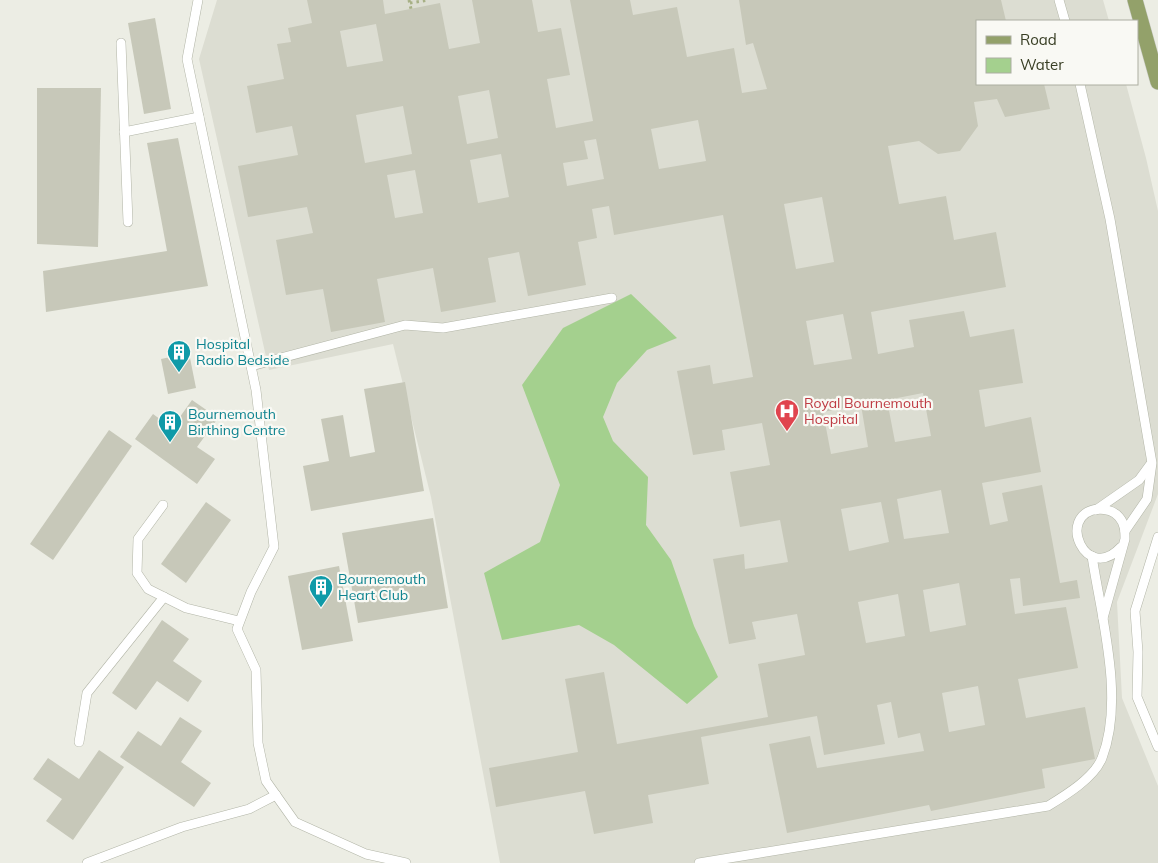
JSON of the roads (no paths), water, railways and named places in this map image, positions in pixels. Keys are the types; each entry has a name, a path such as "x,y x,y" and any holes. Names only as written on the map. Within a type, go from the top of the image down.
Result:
{"main road":[{"path":"1135,0 1158,82"}],"lane":[{"path":"198,0 187,59 256,390 274,547 251,592 237,629 256,670 258,743 266,781 295,822 366,854 406,863"},
{"path":"1059,0 1065,20"},
{"path":"121,44 128,222"},
{"path":"1080,85 1110,219 1152,463 1147,499 1126,531 1102,622"},
{"path":"124,132 199,118"},
{"path":"251,366 405,325 442,328 612,298"},
{"path":"1122,547 1108,557 1092,556 1080,546 1076,531 1082,517 1096,510 1139,480 1152,463"},
{"path":"163,506 138,539 137,574 148,589 186,608 240,621"},
{"path":"1096,510 1112,511 1118,516 1126,531"},
{"path":"1158,537 1135,611 1138,652 1137,697 1158,747"},
{"path":"699,863 1048,806 1068,794 1085,780 1102,759 1110,725 1110,677 1092,556"},
{"path":"79,742 87,693 164,597"},
{"path":"87,863 182,827 249,809 276,795"}],"water":[{"path":"631,294 677,338 647,350 617,383 603,417 613,441 648,477 646,525 671,560 694,626 718,677 687,704 614,645 579,625 502,640 484,573 540,542 560,485 522,385 563,328"}],"place":[{"name":"Hospital Radio Bedside","path":"179,373"},
{"name":"Royal Bournemouth Hospital","path":"787,432"},
{"name":"Bournemouth Birthing Centre","path":"170,443"},
{"name":"Bournemouth Heart Club","path":"321,608"}]}
